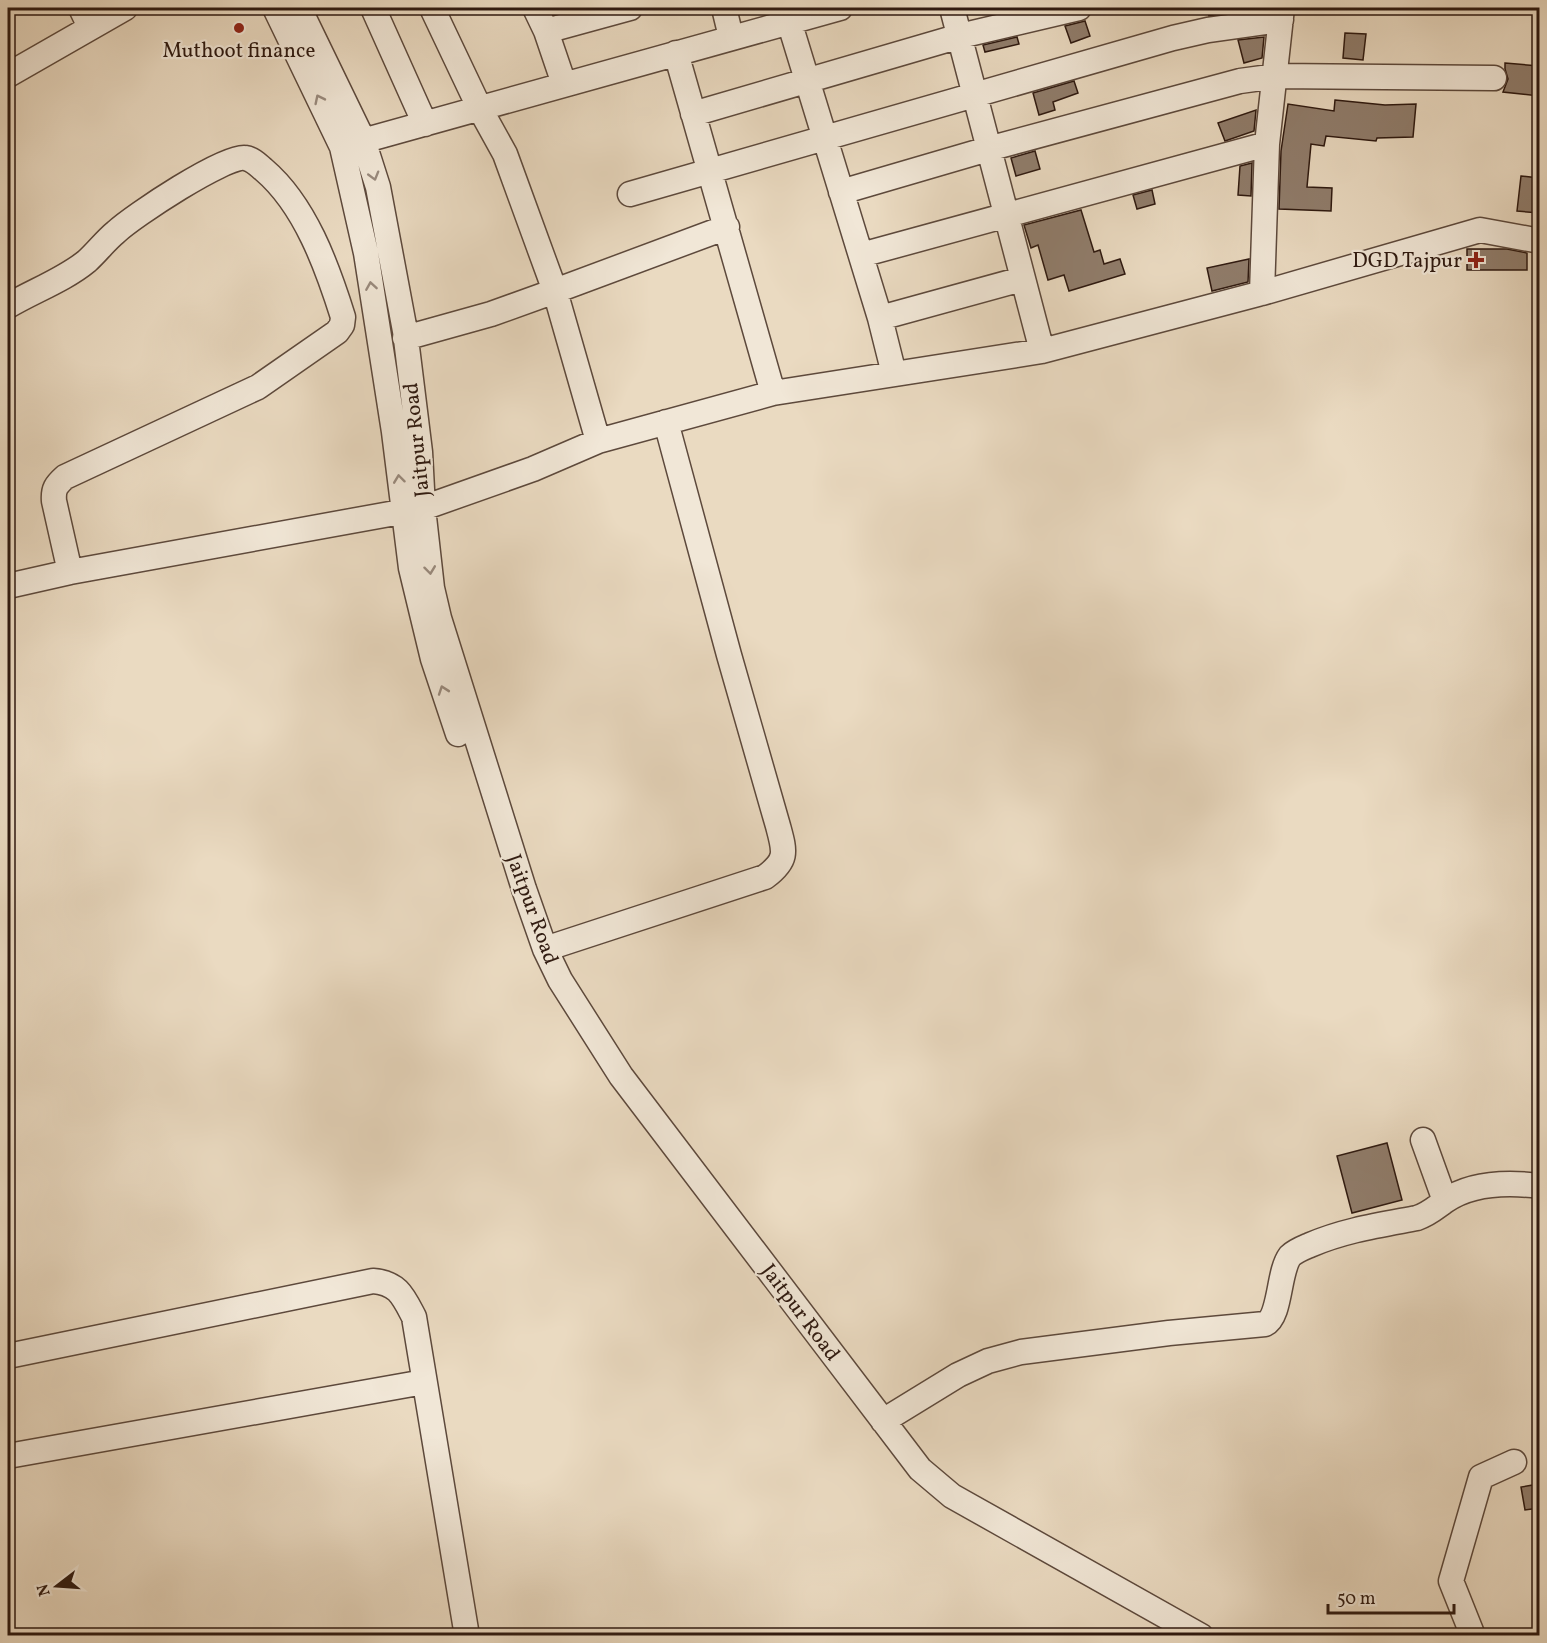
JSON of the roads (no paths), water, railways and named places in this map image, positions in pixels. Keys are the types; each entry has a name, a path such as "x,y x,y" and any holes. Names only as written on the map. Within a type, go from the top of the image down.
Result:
{"street":[{"path":"8,75 85,17 125,8"},
{"name":"Jaitpur Road","path":"275,8 378,186 405,338 420,452 413,510 411,568 433,659 529,945 544,976 602,1069 922,1487 1176,1635"},
{"name":"Jaitpur Road","path":"299,8 353,143 366,254 394,432 439,618 524,889 545,949 560,980 621,1076 920,1469 952,1496 1202,1635"},
{"path":"373,8 425,124"},
{"path":"432,8 479,107 505,154 555,291 598,441"},
{"path":"535,8 546,31 564,84"},
{"path":"546,31 630,8"},
{"path":"724,8 731,37"},
{"path":"353,143 731,37 787,15 840,8"},
{"path":"951,8 1042,351"},
{"path":"693,114 960,36 1079,8"},
{"path":"630,194 1173,38 1282,14 1267,144 1262,293"},
{"path":"787,15 880,318 894,374"},
{"path":"676,53 773,393"},
{"path":"841,192 988,149 1240,81 1276,76 1494,78"},
{"path":"861,255 1267,144"},
{"path":"8,306 87,261 115,232 142,211 225,163 245,158 253,161 270,175 298,210 310,230 343,317 342,325 337,332 258,387 65,477 56,485 53,493 54,501 70,572"},
{"path":"405,338 491,314 727,227"},
{"path":"8,586 70,572 413,510 533,469 598,441 773,393 1042,351 1262,293 1480,230 1539,241"},
{"path":"880,318 1022,279"},
{"path":"545,949 765,876 777,868 783,859 784,847 666,422"},
{"path":"1423,1140 1444,1201"},
{"path":"883,1421 958,1375 988,1361 1020,1352 1169,1333 1265,1324 1273,1318 1290,1256 1299,1250 1350,1230 1428,1215 1444,1201 1488,1184 1514,1183 1539,1186"},
{"path":"8,1356 373,1281 385,1282 394,1287 405,1300 414,1317 468,1635"},
{"path":"8,1456 424,1382"},
{"path":"1473,1635 1451,1581 1480,1477 1514,1462"}],"place":[{"name":"Muthoot finance","path":"239,28"},
{"name":"DGD Tajpur","path":"1476,260"}]}
